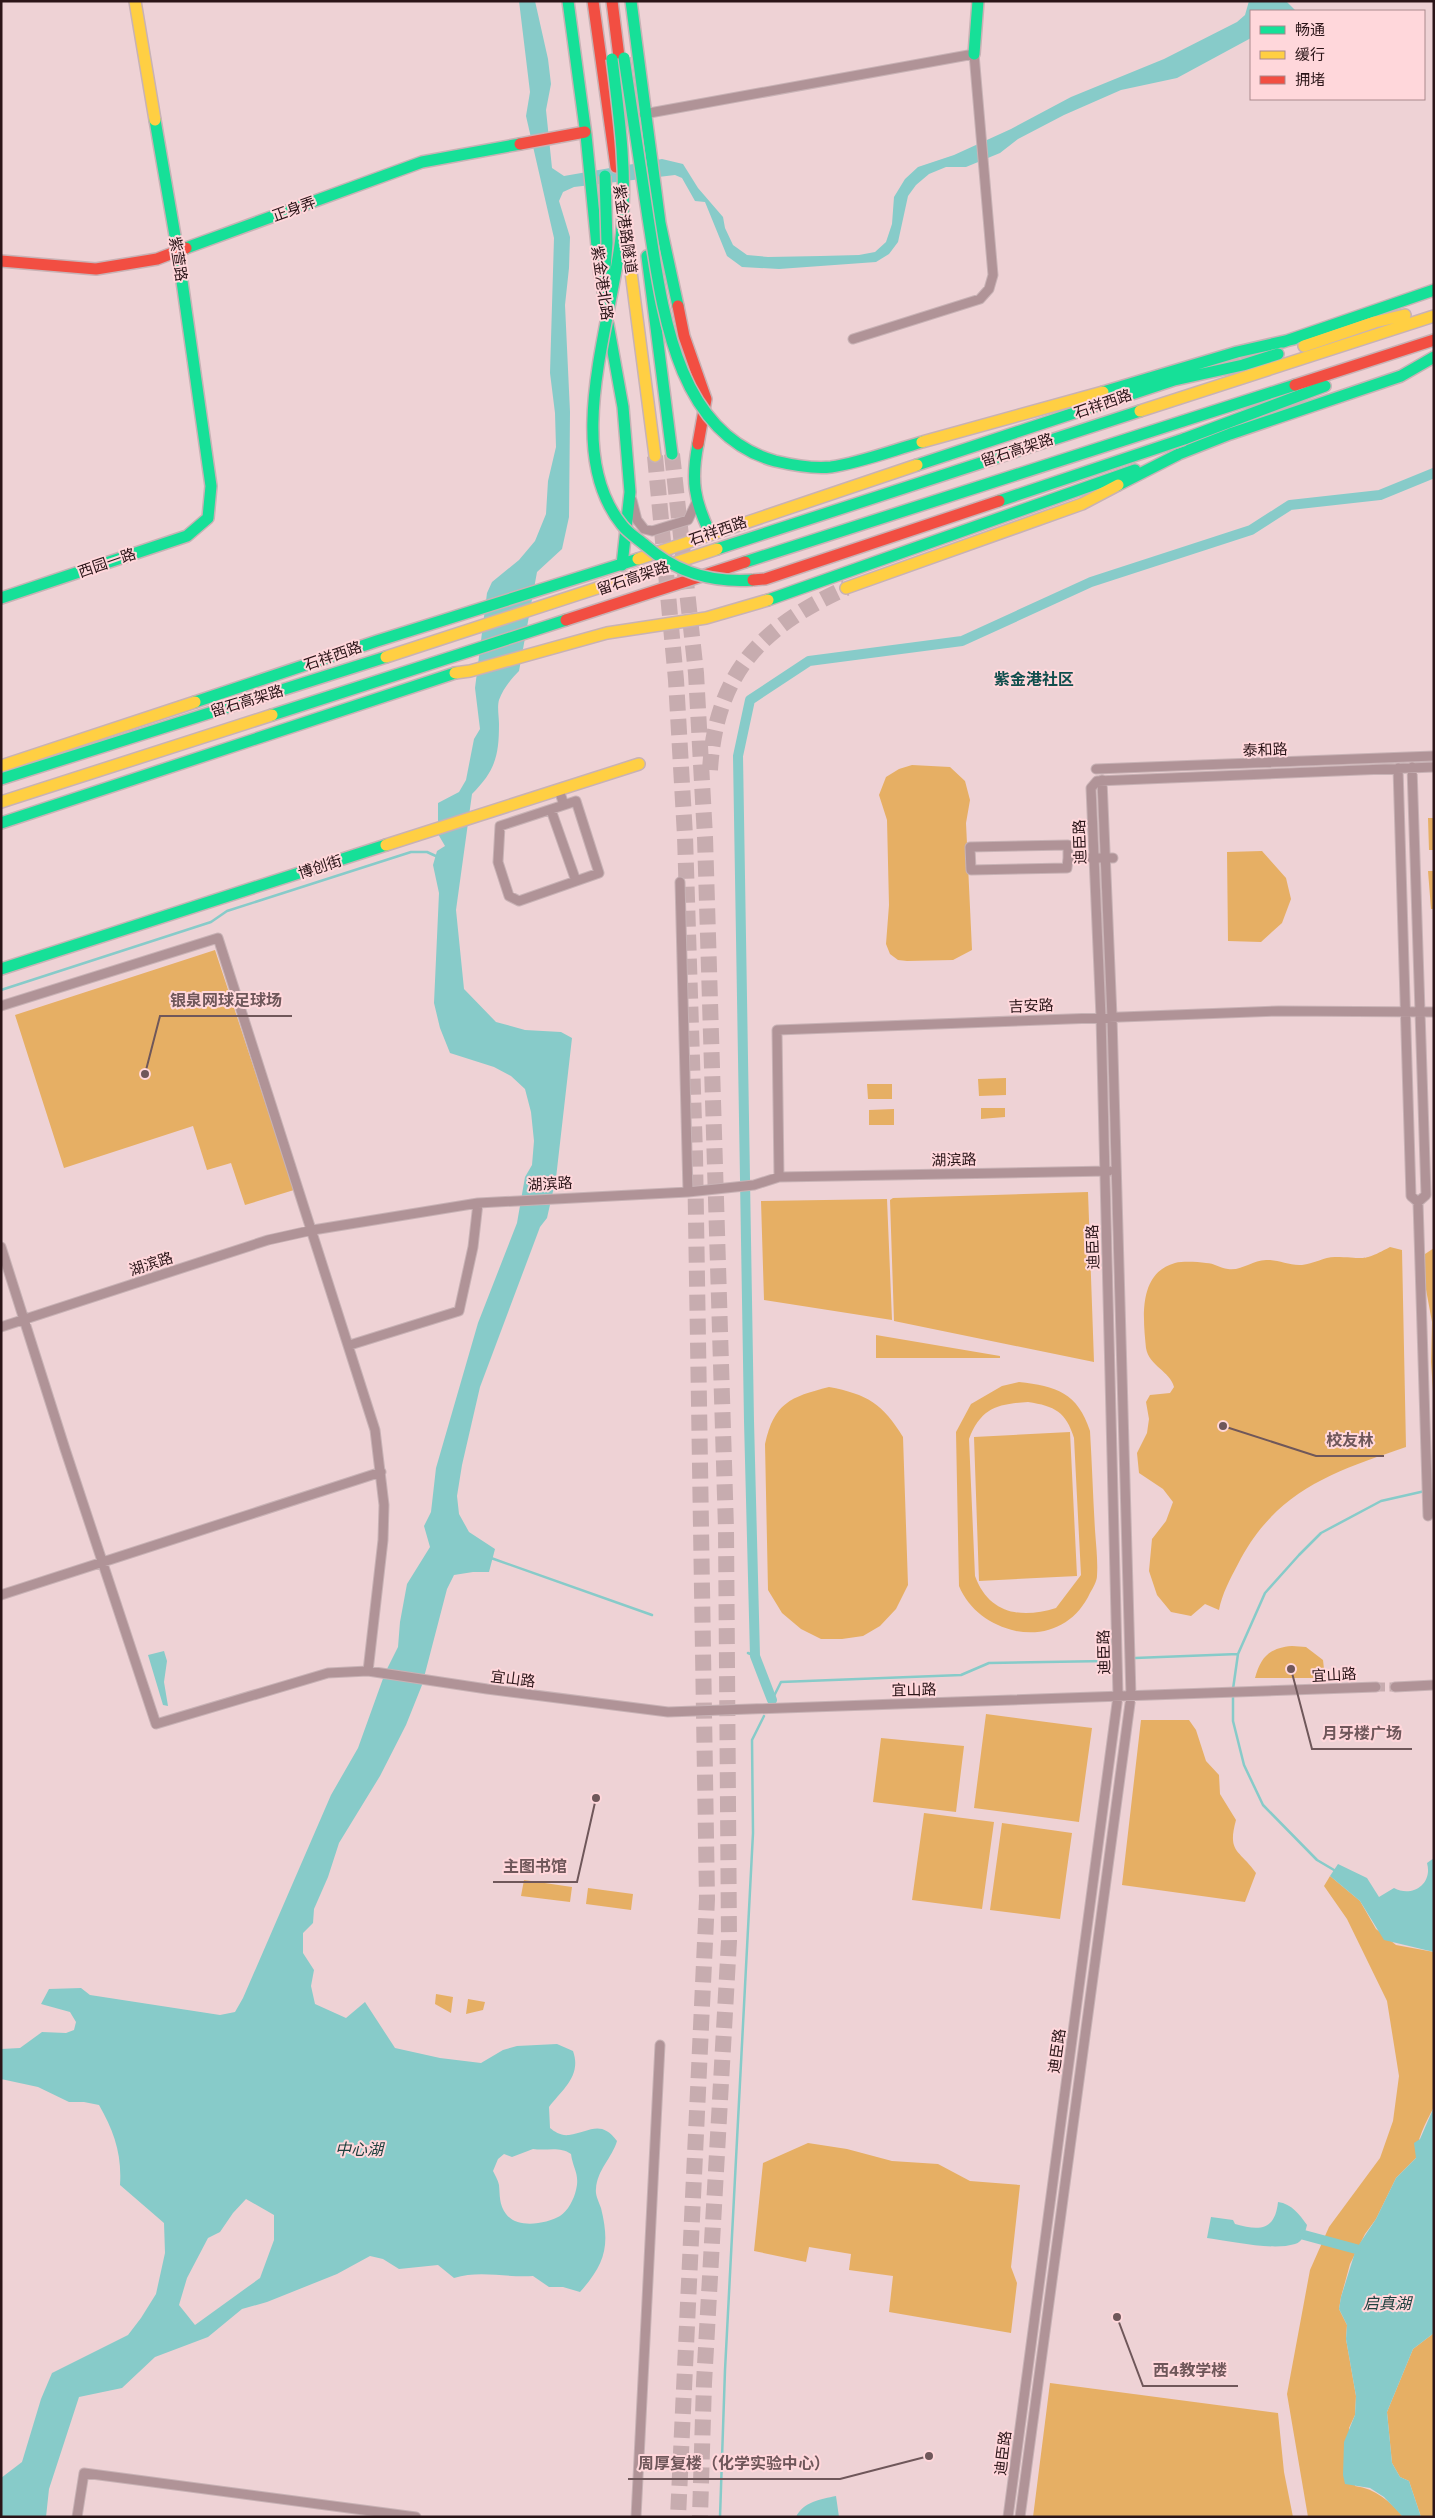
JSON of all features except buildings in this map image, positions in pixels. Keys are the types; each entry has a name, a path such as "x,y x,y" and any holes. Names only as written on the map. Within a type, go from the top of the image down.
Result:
{"main road":[{"name":"紫萱路","path":"135,1 178,253 211,486 208,518"},
{"name":"紫金港北路","path":"568,1 585,132 598,261 623,407 630,492 622,565"},
{"path":"584,1 603,141 607,209 607,242 592,426 593,457 602,492 622,526 645,549 678,568 696,575 727,582 753,581 793,571 1184,439 1363,372 1421,344"},
{"name":"紫金港路隧道","path":"593,1 655,456"},
{"path":"597,380 615,284 622,229 621,139 604,1"},
{"name":"紫金港路隧道","path":"612,1 672,454"},
{"path":"616,1 658,278 679,361 700,404 714,424 730,440 760,458 802,468 831,467 1103,392 1237,352 1294,339"},
{"path":"631,1 644,114 660,223 684,336 706,399 695,458 694,483 697,501 710,534"},
{"path":"974,54 978,1"},
{"name":"正身弄","path":"1,262 96,269 122,266 178,253 422,162 500,146 585,132"},
{"name":"石祥西路","path":"1,766 478,609 622,565 1170,381 1434,290"},
{"path":"1170,381 1243,365 1375,322 1434,309"},
{"name":"留石高架路","path":"1,779 471,631 953,471 1434,316"},
{"name":"留石高架路","path":"1,802 1434,340"},
{"path":"1402,376 1434,357"},
{"path":"1,823 75,796 448,675 470,671 536,651 607,633 706,618 793,593 1247,428 1402,376 1434,362"},
{"path":"846,588 1082,504 1179,454"},
{"name":"西园一路","path":"1,598 187,536 208,518"},
{"name":"博创街","path":"1,969 639,764"}],"street":[{"path":"644,114 974,54 993,275 989,289 980,299 853,339"},
{"path":"630,492 637,520 644,529 652,531 688,520 693,514 697,501"},
{"name":"泰和路","path":"1096,769 1434,756"},
{"name":"泰和路","path":"1099,780 1434,767"},
{"path":"1398,768 1411,1196 1418,1202 1428,1511"},
{"path":"1412,768 1426,1195 1418,1202"},
{"name":"迪臣路","path":"1020,2517 1131,1696 1109,858 1099,780"},
{"name":"迪臣路","path":"1008,2517 1118,1696 1101,1017 1092,788 1099,780"},
{"path":"559,790 564,805"},
{"path":"576,801 599,873 519,902 508,896 498,862 500,826 551,810 576,801"},
{"path":"551,810 576,881"},
{"path":"1068,845 1068,858 1067,868 971,870 970,847 1068,845"},
{"path":"1068,858 1109,858"},
{"path":"680,882 688,1192"},
{"path":"1,1006 218,938 350,1345 375,1430 384,1505 383,1540 371,1671"},
{"name":"吉安路","path":"779,1177 776,1030 1279,1011 1434,1012"},
{"name":"湖滨路","path":"1,1327 268,1240 313,1230 478,1203 574,1196 688,1192 728,1186 754,1185 779,1177 1116,1170"},
{"path":"350,1345 459,1311 473,1247 478,1203"},
{"path":"1,1247 102,1562"},
{"path":"1,1595 381,1472"},
{"name":"宜山路","path":"102,1562 156,1724 328,1674 371,1671 454,1685 668,1712 1376,1687"},
{"path":"1395,1687 1434,1685"},
{"path":"636,2517 660,2045"},
{"path":"77,2517 84,2473 416,2517"}],"shaded area":[{"path":"912,765 950,767 965,781 970,800 966,823 972,950 953,960 898,960 890,954 886,944 889,905 887,820 879,795 886,777 899,769"},
{"path":"1428,818 1434,818 1434,850 1429,850"},
{"path":"1262,851 1286,878 1291,899 1282,923 1261,942 1228,941 1227,852"},
{"path":"1428,871 1433,871 1434,876 1434,909 1431,909"},
{"path":"215,950 294,1190 245,1205 231,1163 207,1170 193,1126 64,1168 15,1015"},
{"path":"1006,1078 1006,1095 979,1096 978,1079"},
{"path":"867,1084 892,1084 892,1099 868,1099"},
{"path":"981,1108 1005,1108 1005,1117 981,1119"},
{"path":"894,1109 894,1125 869,1125 869,1110"},
{"path":"1088,1192 1094,1362 894,1321 890,1200 893,1198"},
{"path":"887,1199 892,1320 764,1300 761,1201"},
{"path":"1390,1247 1402,1250 1406,1447 1331,1475 1289,1501 1270,1518 1253,1539 1229,1581 1219,1610 1205,1604 1191,1616 1171,1612 1157,1595 1149,1571 1152,1539 1166,1521 1173,1502 1163,1489 1139,1473 1137,1453 1147,1433 1149,1419 1146,1402 1150,1395 1170,1393 1174,1387 1172,1381 1151,1359 1146,1348 1144,1311 1149,1286 1154,1276 1163,1268 1179,1262 1209,1263 1233,1269 1263,1260 1302,1265 1331,1257 1368,1257"},
{"path":"1434,1248 1434,1406 1431,1362 1432,1322 1425,1284 1425,1254"},
{"path":"876,1335 1000,1356 1000,1358 876,1358"},
{"path":"1019,1382 1055,1389 1072,1400 1079,1408 1090,1431 1097,1559 1096,1580 1084,1603 1069,1620 1050,1630 1039,1632 1016,1631 989,1620 968,1602 959,1586 956,1432 971,1404 1002,1386","holes":["1028,1402 1052,1408 1058,1412 1067,1422 1074,1438 1081,1575 1056,1608 1031,1613 1019,1613 998,1606 989,1599 981,1589 975,1576 969,1439 979,1420 991,1410 1007,1404"]},
{"path":"829,1387 854,1393 873,1402 888,1416 903,1437 908,1585 896,1609 880,1626 863,1636 842,1639 821,1639 801,1629 782,1613 768,1590 765,1444 769,1430 773,1419 786,1404 804,1394"},
{"path":"1070,1432 1077,1576 979,1581 974,1437"},
{"path":"1292,1646 1306,1647 1323,1660 1325,1678 1255,1678 1260,1664 1267,1655 1277,1649"},
{"path":"986,1714 1092,1728 1079,1822 974,1808"},
{"path":"1141,1720 1189,1720 1196,1730 1206,1761 1219,1775 1220,1794 1236,1820 1233,1839 1236,1850 1256,1873 1245,1902 1122,1885"},
{"path":"881,1738 964,1746 956,1812 873,1802"},
{"path":"924,1813 994,1822 982,1909 912,1900"},
{"path":"1002,1823 1072,1833 1060,1919 990,1910"},
{"path":"1330,1876 1360,1901 1376,1929 1396,1945 1434,1952 1434,2107 1420,2138 1416,2158 1396,2178 1376,2219 1365,2234 1350,2264 1339,2309 1347,2325 1346,2339 1356,2396 1355,2415 1349,2428 1355,2486 1376,2493 1393,2506 1403,2517 1308,2517 1287,2394 1310,2270 1329,2227 1380,2158 1393,2121 1399,2076 1387,2001 1347,1919 1324,1886"},
{"path":"524,1880 572,1887 570,1902 521,1896"},
{"path":"588,1888 633,1894 631,1910 586,1904"},
{"path":"436,1994 453,1997 451,2013 435,2004"},
{"path":"468,1999 485,2002 483,2010 466,2014"},
{"path":"808,2143 847,2149 892,2161 938,2164 970,2181 1020,2185 1011,2267 1017,2283 1011,2333 889,2312 893,2276 849,2270 851,2254 809,2247 806,2262 754,2251 763,2163"},
{"path":"1434,2333 1434,2517 1421,2517 1409,2481 1400,2477 1392,2463 1387,2412 1413,2349"},
{"path":"1050,2383 1278,2413 1284,2472 1293,2517 1033,2517"}],"water":[{"name":"中心湖","path":"519,1 535,1 548,59 551,84 546,110 552,168 564,176 662,159 683,164 698,188 723,217 725,228 733,245 747,255 768,257 859,255 875,252 886,242 892,224 894,197 905,179 918,167 954,155 1011,129 1071,97 1164,59 1237,22 1245,15 1249,1 1286,1 1295,10 1250,10 1250,39 1177,78 1121,90 1064,115 1018,139 1000,153 966,167 946,167 929,174 916,185 908,196 898,242 889,254 876,262 779,269 742,267 727,256 705,202 695,201 682,178 675,175 574,187 563,192 559,201 570,237 565,305 570,412 569,517 562,549 537,572 519,671 508,684 499,700 497,754 486,778 472,794 456,910 464,989 496,1022 525,1030 561,1032 572,1038 556,1178 547,1218 540,1227 480,1387 462,1465 457,1496 459,1514 469,1532 495,1549 489,1572 454,1575 447,1589 422,1685 406,1725 380,1776 339,1843 328,1877 314,1909 313,1923 303,1933 303,1953 314,1970 311,1986 315,2004 346,2018 365,2002 395,2048 440,2058 481,2063 503,2050 517,2046 557,2044 573,2051 575,2068 573,2075 549,2107 550,2128 566,2135 594,2129 606,2130 617,2141 599,2176 596,2189 604,2221 604,2253 596,2272 580,2292 563,2287 549,2287 533,2276 484,2274 454,2278 438,2265 399,2269 383,2259 370,2256 337,2274 267,2302 242,2309 208,2337 155,2357 122,2388 79,2397 49,2489 46,2517 1,2517 1,2478 22,2462 41,2399 52,2373 128,2335 156,2294 165,2253 164,2223 120,2185 120,2163 116,2143 99,2105 69,2102 38,2087 1,2079 1,2049 20,2048 42,2032 66,2033 74,2030 76,2022 70,2012 41,2004 49,1989 81,1988 90,1995 220,2015 235,2012 243,1998 331,1795 358,1748 385,1673 398,1647 400,1622 407,1584 430,1547 424,1526 431,1512 436,1468 478,1323 517,1223 525,1177 532,1165 534,1141 531,1112 525,1089 511,1076 494,1067 450,1053 440,1028 434,1003 439,893 433,865 437,851 445,846 438,834 438,803 459,792 466,780 474,739 480,729 475,688 487,593 492,582 519,560 535,541 546,514 548,481 556,447 555,413 550,373 554,238 526,116 530,92","holes":["533,2149 558,2149 571,2154 577,2176 575,2193 566,2211 554,2219 540,2223 524,2223 511,2219 502,2207 499,2183 493,2171 498,2159 504,2154 512,2157","246,2199 274,2215 274,2240 260,2278 195,2325 179,2305 187,2278 208,2238 220,2232 233,2213"]},
{"path":"164,1651 167,1661 164,1682 168,1706 163,1705 148,1655"},
{"path":"1434,1858 1434,1952 1384,1940 1360,1901 1330,1876 1338,1864 1367,1878 1379,1897 1394,1888 1408,1891 1420,1887 1427,1877 1427,1863"},
{"name":"启真湖","path":"1434,2107 1434,2333 1413,2349 1387,2412 1392,2463 1400,2477 1409,2481 1421,2517 1403,2517 1384,2497 1370,2488 1345,2484 1343,2475 1344,2442 1355,2415 1356,2396 1346,2339 1347,2325 1339,2309 1356,2249 1376,2219 1396,2178 1416,2158 1414,2143 1420,2139"},
{"path":"1278,2202 1291,2207 1307,2225 1303,2237 1298,2243 1286,2246 1263,2246 1207,2238 1211,2217 1233,2220 1235,2224 1258,2228 1269,2224 1273,2219"},
{"path":"836,2496 839,2517 796,2517 808,2505"}],"waterway":[{"path":"772,1700 755,1656 749,1421 738,756 750,700 809,661 962,641 1091,582 1251,530 1290,505 1380,495 1434,473"},
{"path":"1,990 211,922 227,911 411,852 427,852 438,857"},
{"path":"1233,1689 1238,1654 1265,1593 1299,1555 1321,1533 1381,1501 1425,1491"},
{"path":"491,1558 652,1615"},
{"path":"748,1653 755,1656"},
{"path":"1135,1658 1238,1654"},
{"path":"772,1700 781,1682 961,1675 989,1663 1106,1661"},
{"path":"1233,1694 1233,1721 1244,1765 1263,1805 1317,1860 1334,1870"},
{"path":"720,2517 725,2370 753,1833 752,1740 764,1716"},
{"path":"1304,2235 1356,2249"}],"tunnel":[{"path":"672,454 696,673 705,837 726,1529 729,1941 704,2383 700,2517"},
{"path":"655,456 676,680 685,836 695,1155 707,1899 678,2517"},
{"path":"710,770 714,736 722,706 733,680 748,657 767,637 790,619 846,588"},
{"path":"1376,1687 1395,1687"}],"traffic: fast":[{"path":"568,1 586,135 600,276"},
{"path":"631,1 660,223 678,306"},
{"path":"974,54 978,1"},
{"path":"624,58 653,252 668,326 679,362 694,395 715,423 741,446 775,461 810,467 842,465 922,442"},
{"path":"612,59 622,144 624,186 622,228 596,381 593,421 595,459 604,494 624,528 669,562 695,574 723,580 753,580"},
{"path":"1,598 187,536 208,518 211,486 178,253 155,120"},
{"path":"186,248 422,162 520,144"},
{"path":"603,294 607,243 605,176"},
{"path":"647,256 672,454"},
{"path":"1283,342 1434,290"},
{"path":"608,324 623,407 630,492 622,565"},
{"path":"1103,392 1237,352 1294,339"},
{"path":"1170,381 1243,365 1278,354"},
{"path":"1118,485 1179,454 1230,434 1401,376 1434,357"},
{"path":"917,465 1180,378"},
{"path":"745,562 1295,385"},
{"path":"1184,439 1325,386"},
{"path":"717,549 1140,411"},
{"path":"999,501 1184,439"},
{"path":"698,444 695,490 700,510 710,533"},
{"path":"768,600 1135,470"},
{"path":"195,702 377,641 638,559"},
{"path":"272,715 566,620"},
{"path":"1,779 386,657"},
{"path":"1,823 455,673"},
{"path":"1,969 386,845"}],"traffic: slow":[{"path":"135,1 155,120"},
{"path":"625,226 655,456"},
{"path":"1304,346 1375,322 1405,315"},
{"path":"1140,411 1434,316"},
{"path":"922,442 1103,392"},
{"path":"638,559 917,465"},
{"path":"846,588 1082,504 1118,485"},
{"path":"386,657 717,549"},
{"path":"455,673 470,671 607,633 706,618 768,600"},
{"path":"1,766 195,702"},
{"path":"1,802 272,715"},
{"path":"386,845 639,764"}],"traffic: jam":[{"path":"593,1 616,167"},
{"path":"612,1 621,73"},
{"path":"520,144 585,132"},
{"path":"1,261 96,269 157,259 186,248"},
{"path":"678,306 684,336 706,399 698,444"},
{"path":"1295,385 1434,340"},
{"path":"753,580 765,579 999,501"},
{"path":"566,620 745,562"}],"place":[{"name":"银泉网球足球场","path":"145,1074"},
{"name":"校友林","path":"1223,1426"},
{"name":"月牙楼广场","path":"1291,1669"},
{"name":"主图书馆","path":"596,1798"},
{"name":"西4教学楼","path":"1117,2317"},
{"name":"周厚复楼（化学实验中心）","path":"929,2456"}],"district":[{"name":"紫金港社区","path":"1034,679"}]}
